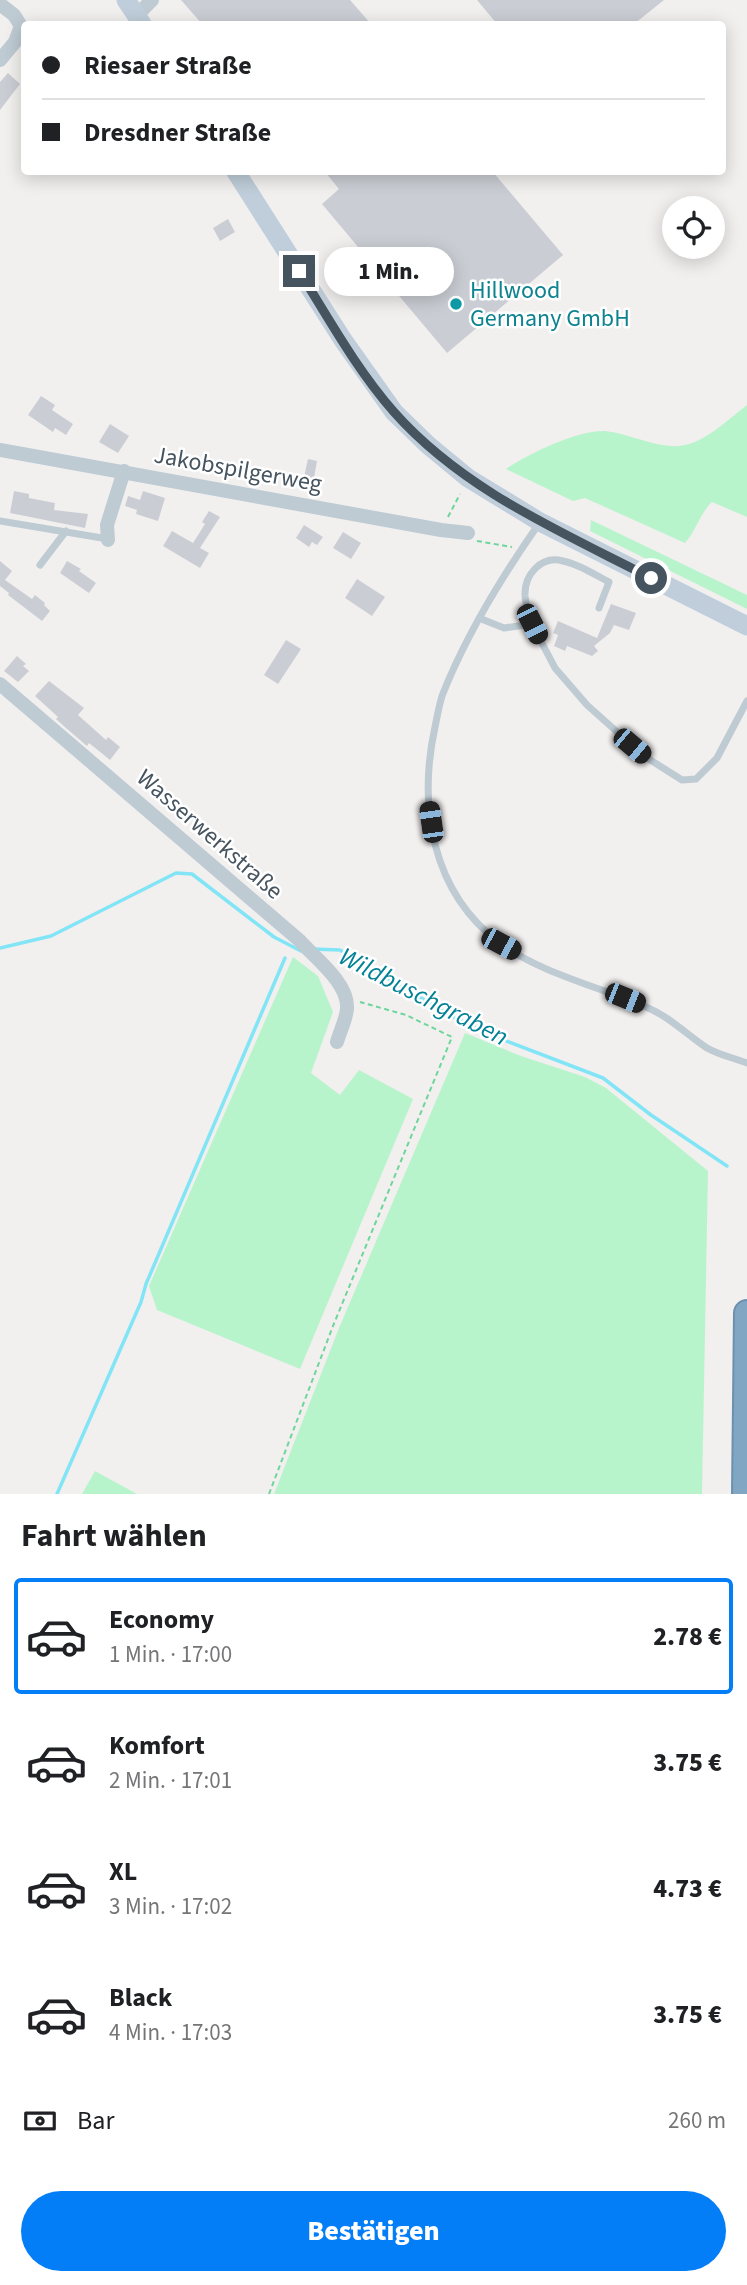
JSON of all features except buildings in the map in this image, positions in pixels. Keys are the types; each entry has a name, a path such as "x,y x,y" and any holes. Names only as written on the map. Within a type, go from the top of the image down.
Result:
{"highway":[{"path":"745,1494 747,1313"}],"main road":[{"path":"238,175 342,340 394,412 428,445 468,478 540,522 747,626"}],"street":[{"path":"135,13 152,0"},
{"path":"0,4 21,26 15,42 0,60"},
{"name":"Jakobspilgerweg","path":"0,450 468,533"},
{"path":"108,540 107,525 124,471"},
{"name":"Wasserwerkstraße","path":"0,684 299,940 338,983 346,996"},
{"path":"337,1042 346,1017 346,996"}],"lane":[{"path":"0,521 108,540"},
{"path":"540,522 500,580 442,697 428,759 428,799 434,846 453,892 479,925 501,944 550,970 647,1007 673,1020 709,1049 747,1063"},
{"path":"40,565 66,531"},
{"path":"599,607 609,582 565,561 545,562 531,573 526,586 525,601 532,624 555,668 587,705 644,756 682,780 696,779 717,758 747,701"},
{"path":"479,618 505,628 532,624"}],"path":[{"path":"441,530 468,478"},
{"path":"468,533 477,541 521,549"},
{"path":"269,1494 333,1326 452,1037 406,1015 361,1003 346,996"}],"green space":[{"path":"747,405 747,517 712,502 685,543 585,498 573,501 506,469 553,444 594,432 614,432 660,445 688,444 715,430"},
{"path":"591,520 747,595 747,609 590,531"},
{"path":"293,957 318,976 333,1012 311,1073 340,1095 359,1070 413,1099 300,1369 157,1310 149,1286"},
{"path":"465,1033 521,1056 585,1077 606,1088 708,1171 702,1494 274,1494 339,1328"},
{"path":"95,1471 137,1494 82,1494"}],"waterway":[{"name":"Wildbuschgraben","path":"0,948 51,936 176,873 192,874 274,937 301,951"},
{"name":"Wildbuschgraben","path":"312,949 340,950 453,1017 491,1035 603,1078 651,1115 727,1166"},
{"path":"57,1494 141,1302 146,1284 285,958"}],"place":[{"name":"Hillwood Germany GmbH","path":"456,304"}],"route":[{"path":"299,271 376,388 394,412 428,445 468,478 504,501 651,578"}]}
